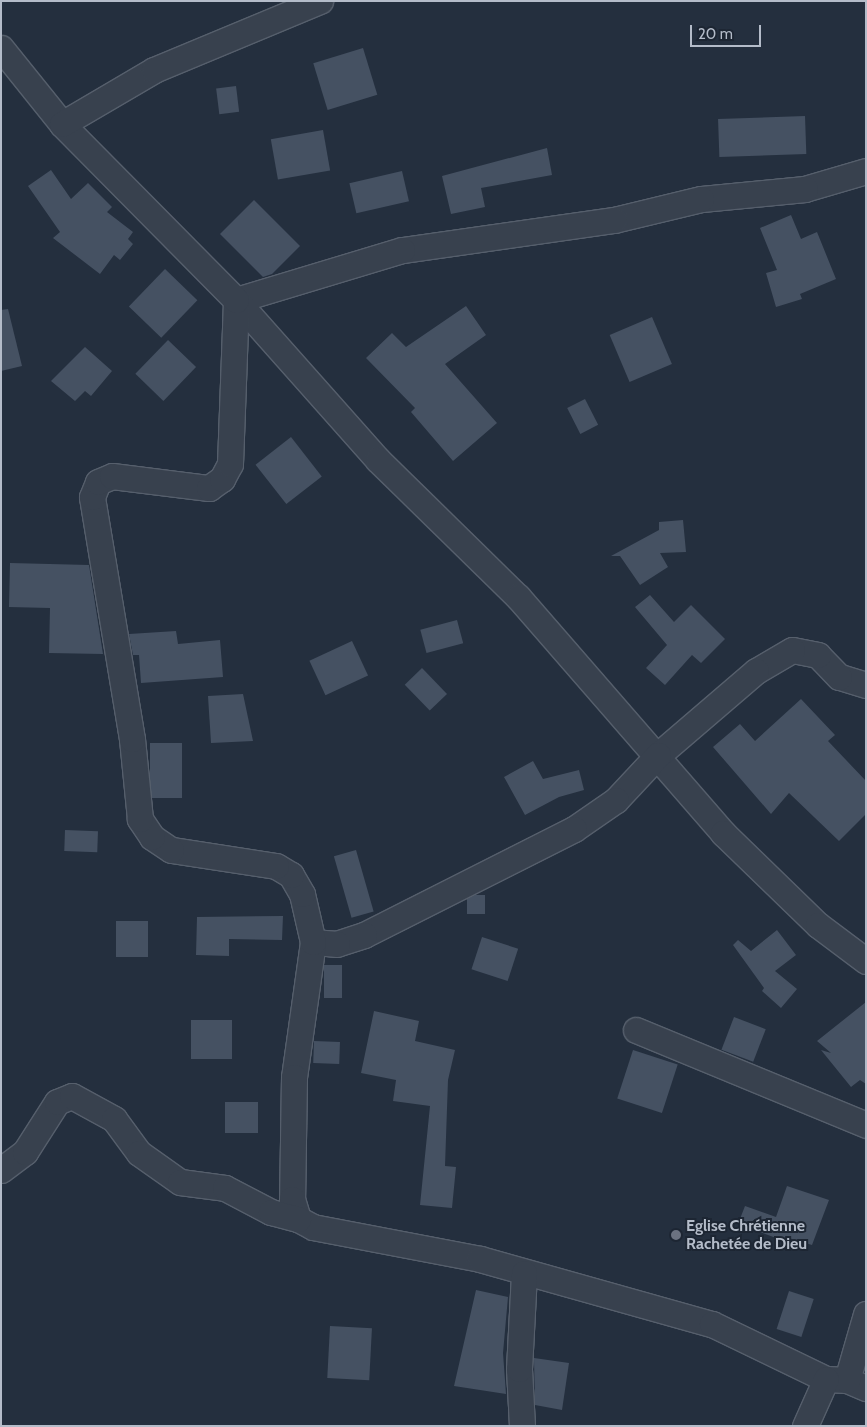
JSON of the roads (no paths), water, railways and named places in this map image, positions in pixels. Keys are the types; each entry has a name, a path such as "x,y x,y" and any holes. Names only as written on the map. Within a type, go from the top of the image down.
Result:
{"street":[{"path":"62,124 154,70 320,1"},
{"path":"1,48 62,124 236,300 378,460 518,596 724,833 818,925 866,961"},
{"path":"236,300 402,250 614,220 701,198 805,189 866,171"},
{"path":"236,300 230,464 222,479 209,488 112,476 98,482 92,497 132,739 140,819 152,837 171,850 276,866 291,875 302,894 314,942 294,1077 292,1199 298,1219"},
{"path":"314,942 336,944 364,935 574,829 616,800 658,755 756,671 792,650 818,655 839,677 866,686"},
{"path":"636,1030 866,1125"},
{"path":"1,1170 25,1152 57,1102 72,1096 114,1120 139,1154 180,1182 225,1188 271,1212 298,1219 313,1227 371,1241 480,1259 524,1273 712,1324 846,1382"},
{"path":"522,1426 519,1368 524,1273"},
{"path":"805,1426 846,1382 866,1314"}],"place":[{"name":"Eglise Chrétienne Rachetée de Dieu","path":"676,1235"}]}
